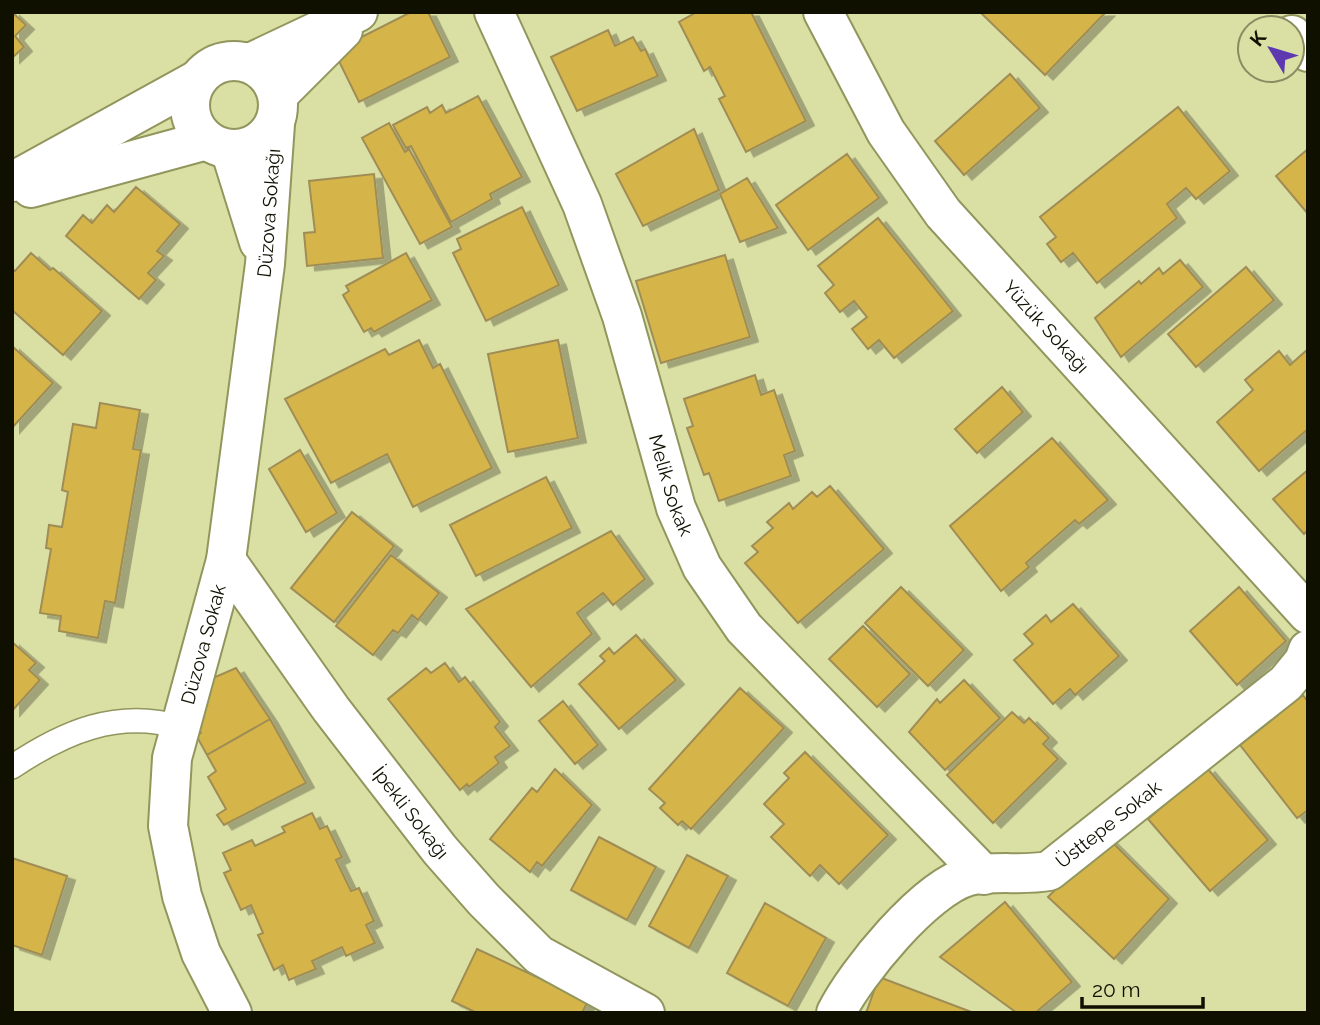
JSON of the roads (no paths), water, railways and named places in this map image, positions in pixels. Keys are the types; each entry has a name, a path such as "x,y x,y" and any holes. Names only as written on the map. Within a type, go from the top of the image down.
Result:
{"street":[{"path":"250,63 359,12"},
{"path":"12,193 218,145 256,144 276,109 359,12"},
{"name":"Melik Sokak","path":"494,12 582,204 622,316 676,508 702,566 744,628 984,875"},
{"name":"Yüzük Sokağı","path":"823,12 886,131 943,213 1308,614"},
{"path":"12,182 197,80 220,62 250,63 263,70 276,109"},
{"path":"197,80 190,105 197,130 218,145"},
{"name":"Düzova Sokağı","path":"265,264 276,109"},
{"name":"Düzova Sokağı","path":"218,145 265,264"},
{"name":"Düzova Sokak","path":"232,1013 201,953 182,896 168,826 173,758 226,560 265,264"},
{"name":"İpekli Sokağı","path":"226,560 331,709 440,850 484,900 539,955 645,1013"},
{"name":"Üsttepe Sokak","path":"836,1013 869,959 901,927 957,881 984,875 1028,875 1049,871 1286,683 1304,661 1308,650"}],"lane":[{"path":"12,767 51,741 101,724 141,719 180,727"}]}
